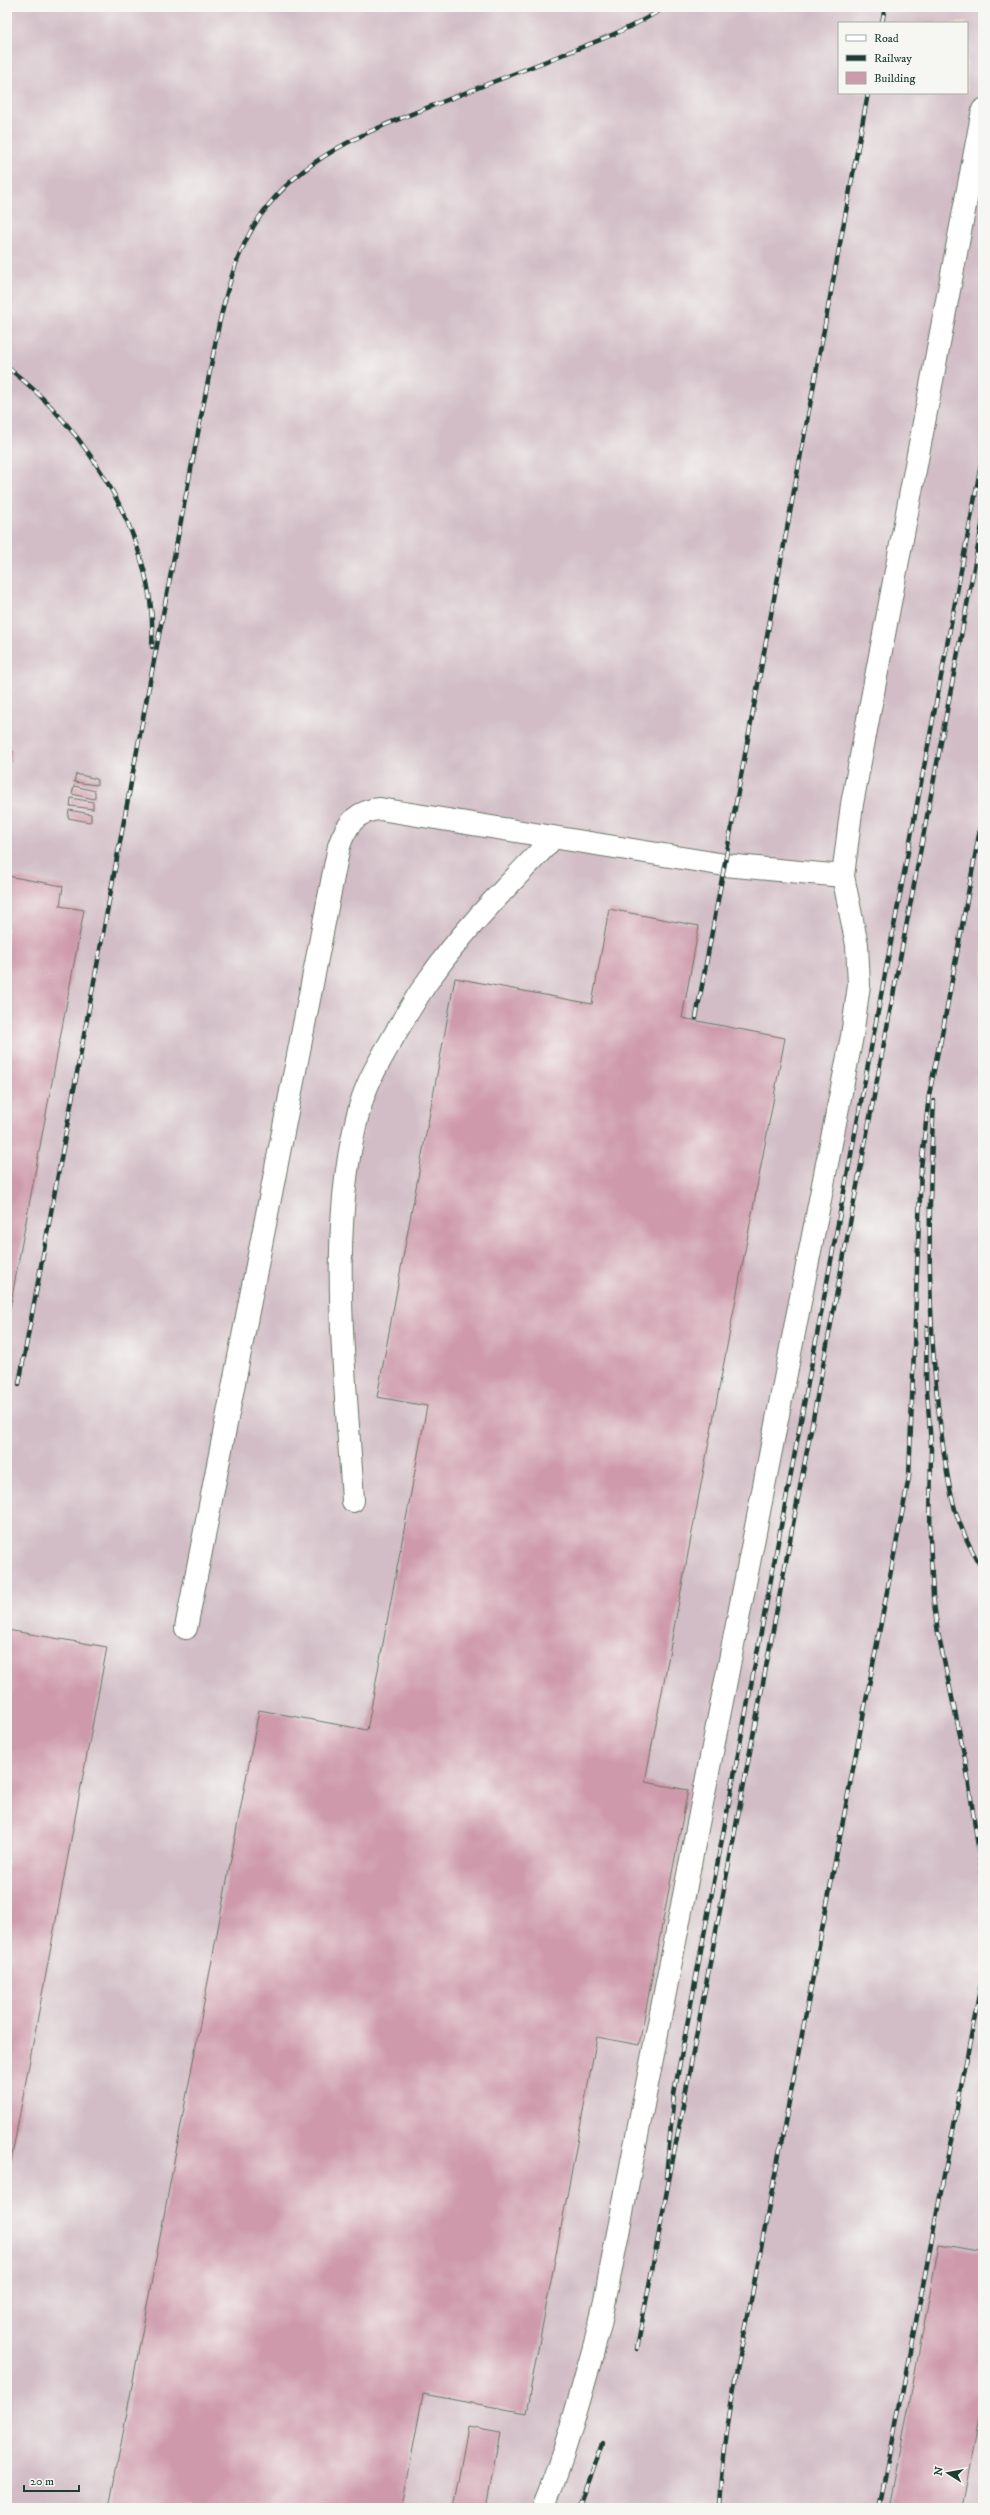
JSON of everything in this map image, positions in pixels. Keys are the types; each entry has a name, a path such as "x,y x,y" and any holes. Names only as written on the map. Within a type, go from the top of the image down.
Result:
{"street":[{"path":"543,2508 557,2474 578,2408 600,2325 852,1036 859,985 857,945 843,876 854,796 983,110"},
{"path":"186,1628 339,846 344,832 351,821 369,809 380,809 725,865 843,876"},
{"path":"353,1501 344,1331 342,1214 346,1179 363,1099 376,1067 430,978 468,929 553,838"}],"shaded area":[{"path":"7,7 983,7 983,2508 7,2508"}],"building":[{"path":"7,750 13,751 11,763 7,762"},
{"path":"76,774 97,779 97,785 74,782"},
{"path":"74,786 95,791 94,799 72,794"},
{"path":"71,798 93,802 93,809 70,806"},
{"path":"69,810 91,814 91,821 89,822 68,818"},
{"path":"7,876 63,886 60,906 84,910 8,1318"},
{"path":"609,909 699,926 682,1018 785,1038 645,1782 688,1790 639,2045 597,2037 526,2413 423,2394 402,2508 109,2508 259,1710 367,1730 427,1406 377,1397 455,978 592,1004"},
{"path":"7,1630 107,1647 8,2177 7,2177"},
{"path":"939,2244 983,2252 983,2401 963,2508 890,2508"},
{"path":"468,2427 500,2433 486,2508 453,2508"}],"railway":[{"path":"19,1384 147,697 219,324 230,281 246,240 261,215 278,194 297,176 318,160 340,147 388,124 616,33 665,7"},
{"path":"882,22 885,7"},
{"path":"696,1018 868,94"},
{"path":"7,367 37,393 65,422 90,455 112,491 130,529 143,568 151,607 152,647"},
{"path":"666,2177 674,2094 983,454"},
{"path":"637,2349 983,520"},
{"path":"940,1045 983,813"},
{"path":"720,2508 726,2441 736,2375 909,1477 921,1168 929,1095 940,1041"},
{"path":"934,1101 930,1216 930,1292 934,1368 950,1490 966,1538 983,1571"},
{"path":"927,1327 926,1377 931,1445 930,1538 933,1596 938,1633 965,1758 983,1880"},
{"path":"880,2508 983,1974"},
{"path":"579,2508 603,2443"}]}
